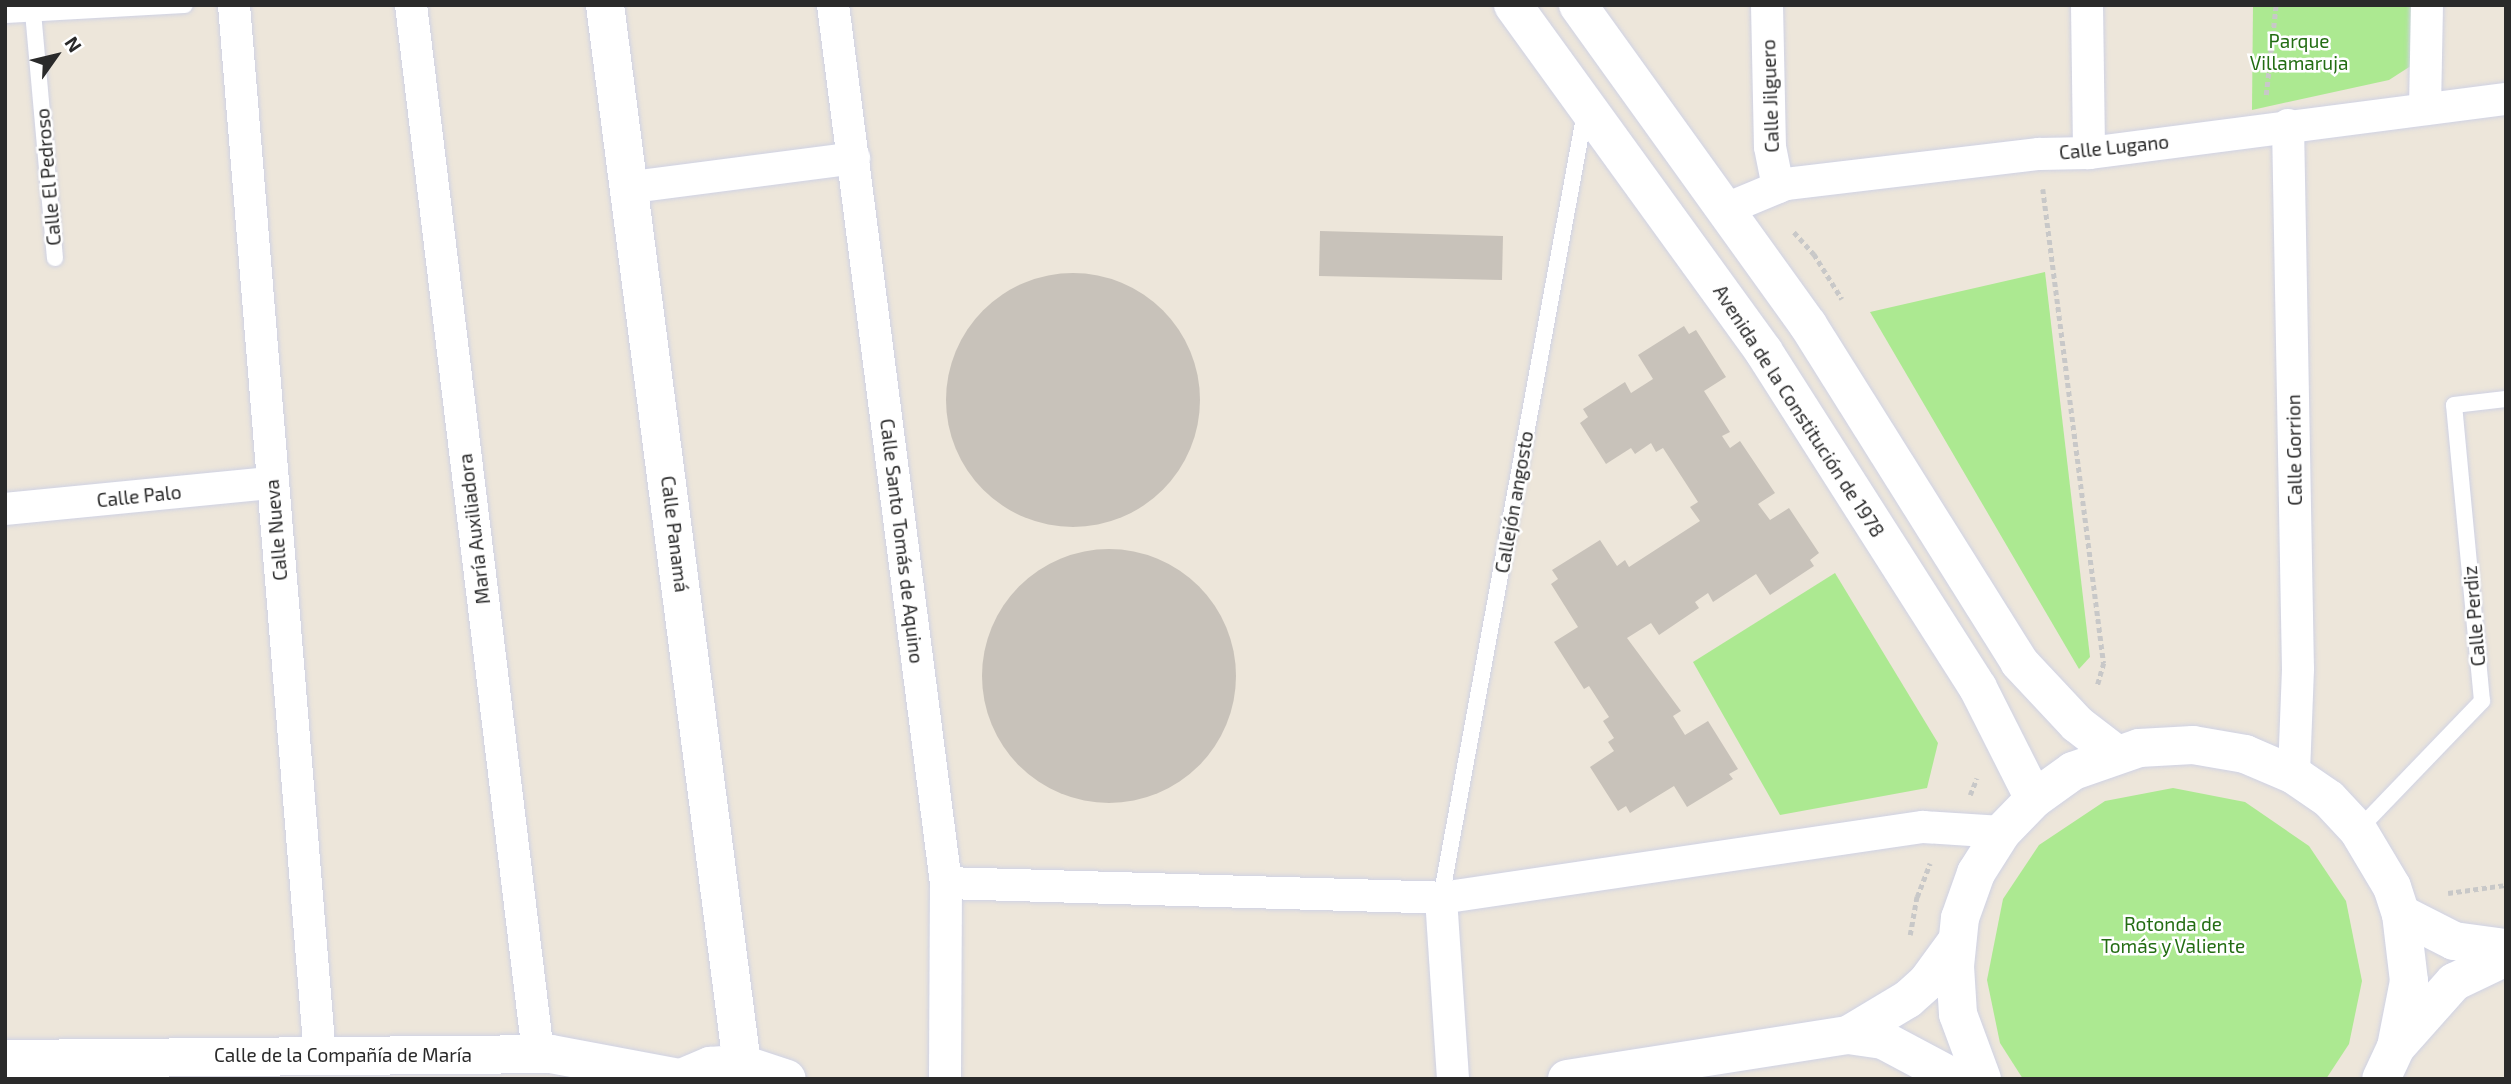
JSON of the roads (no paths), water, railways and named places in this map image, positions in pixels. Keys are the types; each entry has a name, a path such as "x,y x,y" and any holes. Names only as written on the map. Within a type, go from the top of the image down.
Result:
{"street":[{"name":"Calle Nueva","path":"234,5 320,1055"},
{"name":"María Auxiliadora","path":"411,5 538,1054"},
{"name":"Calle Panamá","path":"605,5 632,187 742,1064"},
{"name":"Calle Santo Tomás de Aquino","path":"833,5 946,883 945,1079"},
{"name":"Avenida de la Constitución de 1978","path":"1513,5 1764,352 1978,688 2034,799"},
{"path":"1578,5 1808,324 2019,662 2077,724 2116,754"},
{"name":"Calle Jilguero","path":"1767,5 1770,147 1778,187"},
{"path":"2087,5 2090,153"},
{"path":"2426,109 2427,5"},
{"name":"Calle Lugano","path":"1726,209 1778,187 2039,154 2090,153 2275,126 2506,99"},
{"name":"Calle Gorrion","path":"2275,126 2298,669 2294,775"},
{"path":"632,187 854,159"},
{"name":"Calle Palo","path":"5,509 272,484"},
{"path":"1982,1079 1958,1014 1957,941 1976,873 2002,832 2034,799 2073,771 2116,754 2193,745 2245,754 2294,775 2329,799 2358,830 2392,887 2401,914 2409,981 2389,1063"},
{"path":"946,883 1441,898 1923,827 2002,832"},
{"path":"1441,898 1453,1079"},
{"path":"2401,914 2454,941 2506,948"},
{"path":"1848,1035 1908,999 1927,982 1957,941"},
{"path":"2389,1063 2454,982 2506,957"},
{"path":"1567,1079 1848,1035 1883,1040 1956,1079"},
{"name":"Calle de la Compañía de María","path":"5,1059 538,1054 679,1079"},
{"path":"679,1079 710,1066 742,1064 786,1079"}],"lane":[{"path":"6,12 186,5"},
{"name":"Calle El Pedroso","path":"33,12 55,258"},
{"name":"Callejón angosto","path":"1441,898 1586,107"},
{"name":"Calle Perdiz","path":"2358,830 2482,702 2454,405 2506,399"}],"park label":[{"name":"Parque Villamaruja","path":"2299,52"},
{"name":"Rotonda de Tomás y Valiente","path":"2173,935"}]}
